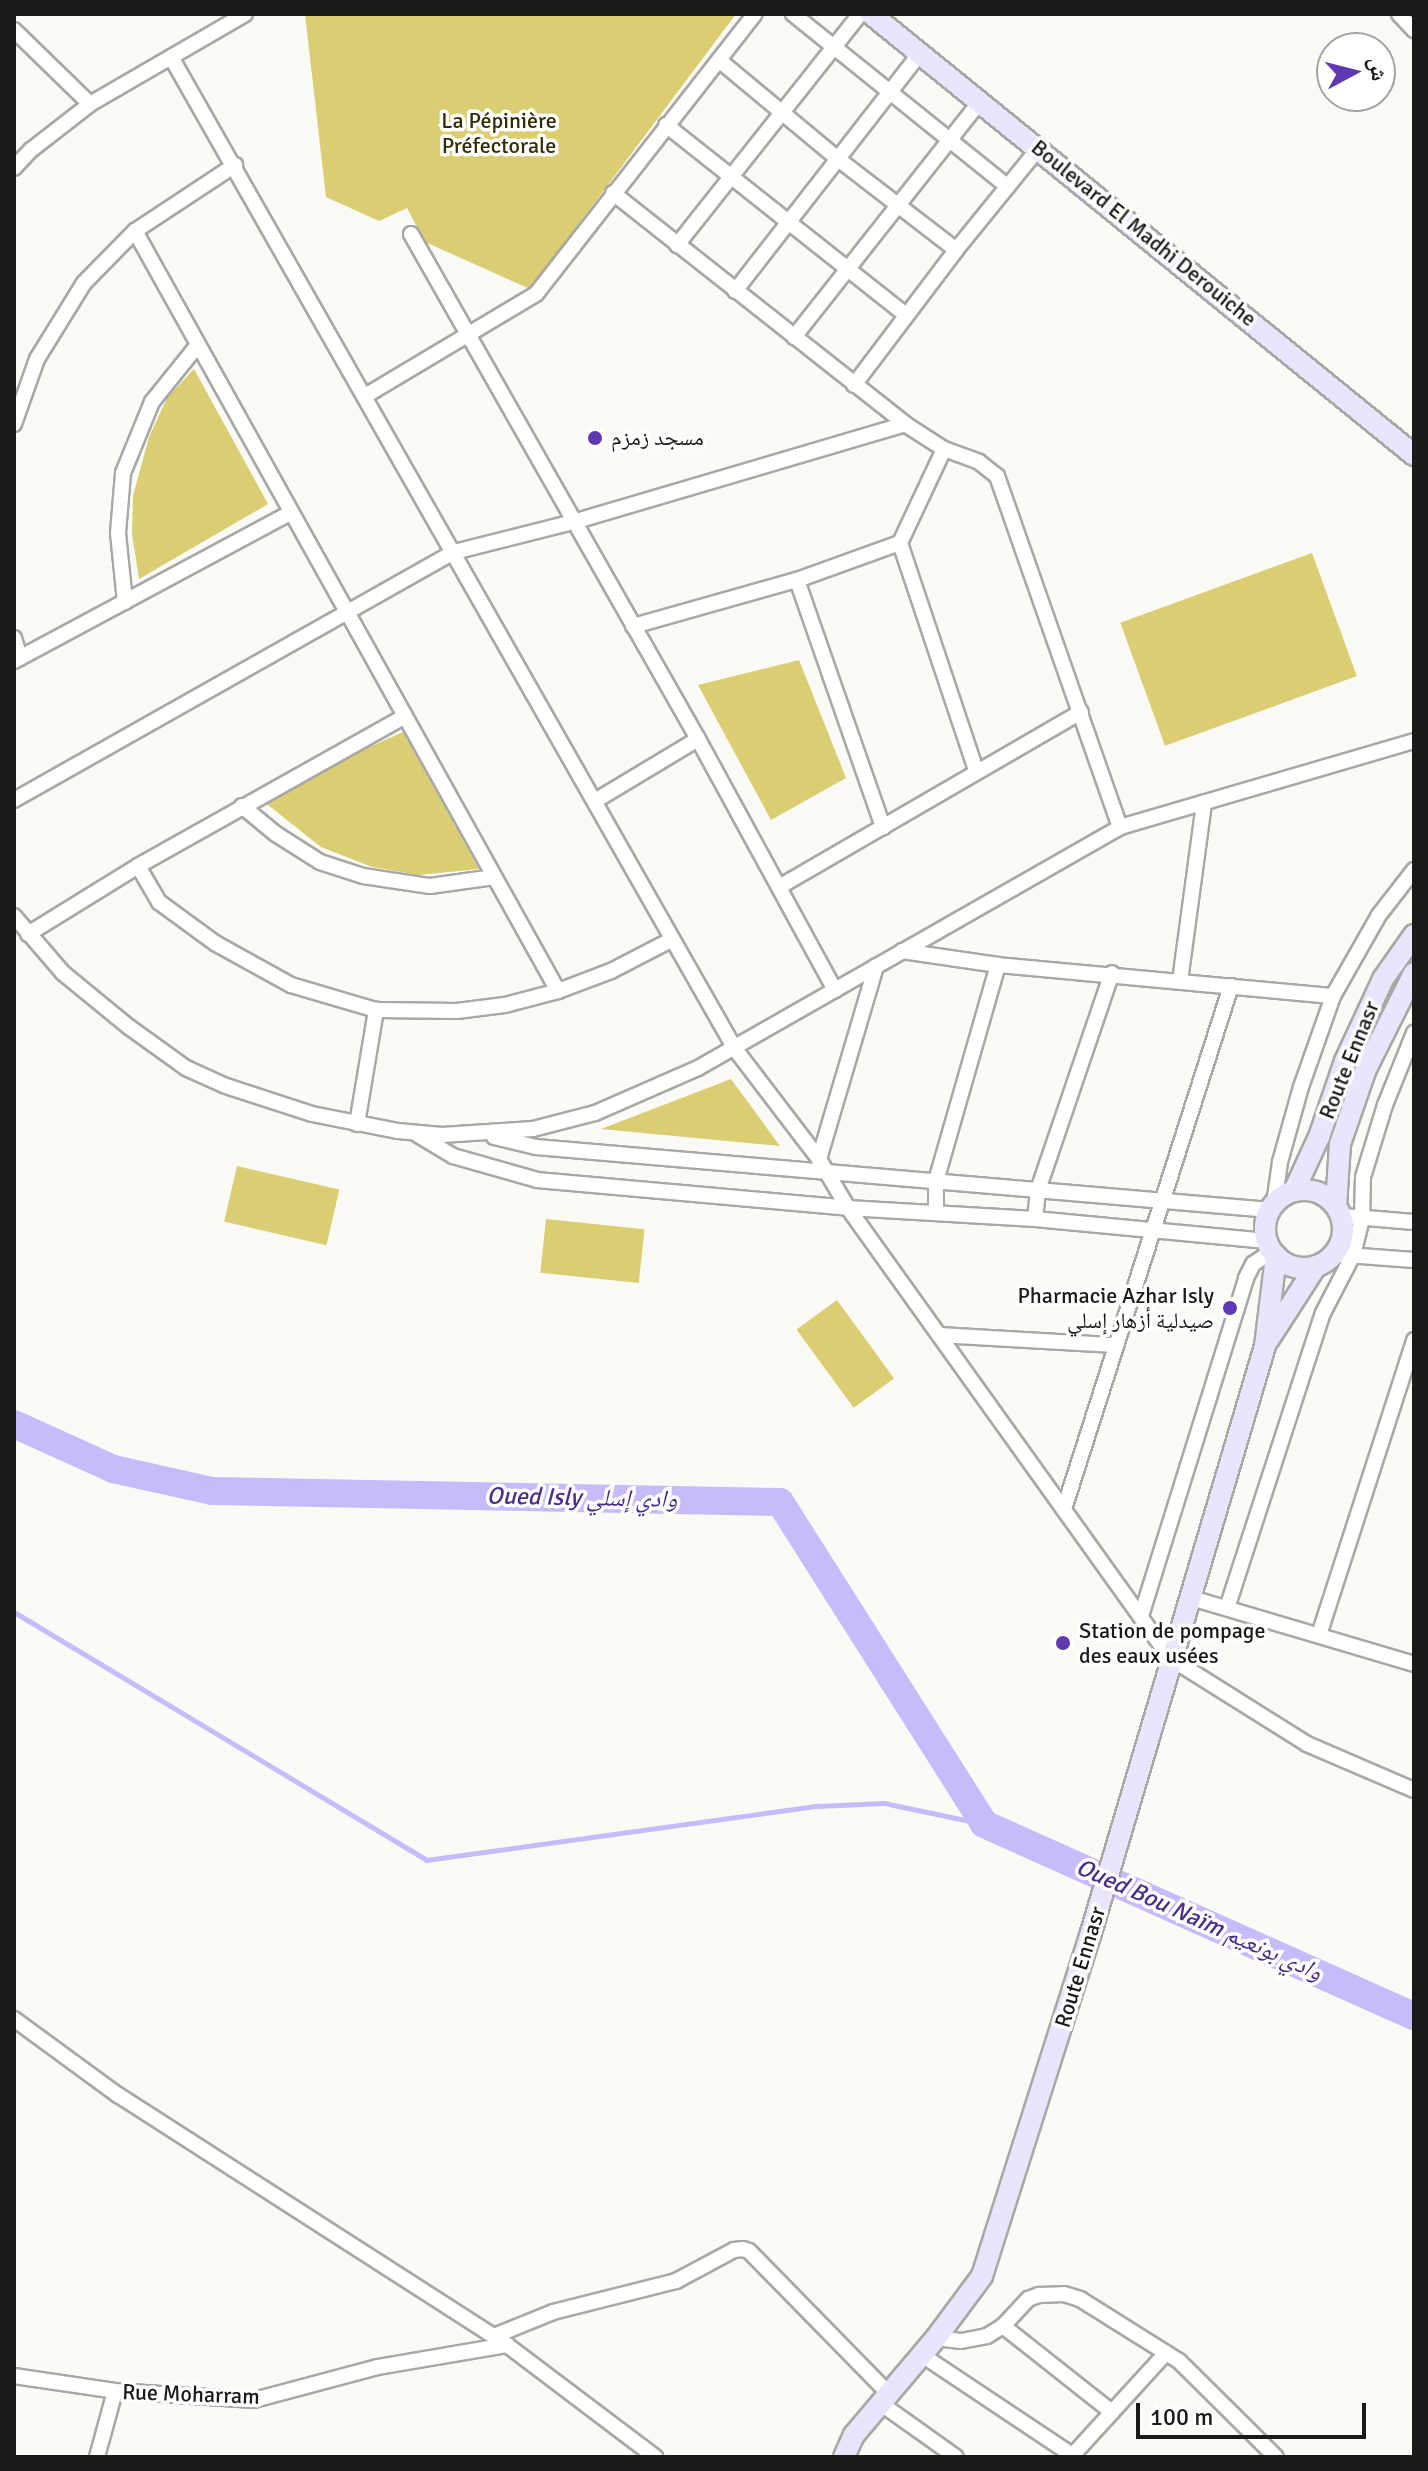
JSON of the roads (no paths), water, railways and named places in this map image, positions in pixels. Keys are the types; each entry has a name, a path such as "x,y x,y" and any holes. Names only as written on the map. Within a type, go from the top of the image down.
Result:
{"main road":[{"name":"Boulevard El Madhi Derouiche","path":"871,14 981,100 1414,455"},
{"name":"Route Ennasr","path":"1294,1191 1319,1137 1345,1061 1383,979 1414,935"},
{"name":"Route Ennasr","path":"1347,1213 1340,1144 1372,1055 1414,973"},
{"path":"1294,1191 1321,1194 1347,1213 1342,1235 1343,1254 1316,1266 1295,1266 1272,1249 1265,1231 1272,1207 1294,1191"},
{"name":"Route Ennasr","path":"844,2457 854,2435 936,2338 982,2276 1090,1936 1188,1597 1265,1346 1272,1249"},
{"name":"Route Ennasr","path":"1265,1346 1316,1266"}],"street":[{"path":"14,168 31,150 90,104 245,14"},
{"path":"365,396 469,337 536,294 755,14"},
{"path":"793,14 1007,186"},
{"path":"677,245 860,14"},
{"path":"1399,14 1413,26"},
{"path":"14,30 90,104"},
{"path":"735,291 921,52"},
{"path":"171,57 735,1049 819,1159 848,1208 1170,1658 1307,1744 1414,1790"},
{"path":"719,60 895,205 956,250"},
{"path":"794,337 895,205 981,100"},
{"path":"666,125 906,315"},
{"path":"854,385 956,250 1039,148"},
{"path":"14,424 20,380 68,304 135,231 172,203 235,165"},
{"path":"613,193 905,424 944,449 979,462 997,476 1120,827"},
{"path":"135,231 558,991"},
{"path":"411,234 698,739 835,990"},
{"path":"125,602 118,533 123,473 152,402 197,346"},
{"path":"14,800 454,552 573,522 905,424"},
{"path":"944,449 900,543 976,770"},
{"path":"14,638 17,659 290,513"},
{"path":"633,626 797,580 900,543"},
{"path":"797,580 883,827"},
{"path":"779,887 976,770 1081,712"},
{"path":"28,934 138,866 405,716"},
{"path":"595,801 698,739"},
{"path":"14,916 63,973 186,1068 265,1100 357,1124 415,1133 479,1134 533,1129 584,1116 650,1090 735,1049 1120,827 1414,741"},
{"path":"1180,981 1204,803"},
{"path":"242,806 320,862 363,876 430,886 494,877"},
{"path":"138,866 159,902 215,943 291,985 376,1010 478,1010 558,991 622,966 671,940"},
{"path":"479,1134 536,1147 1272,1207 1280,1162 1301,1087 1333,996 1379,915 1414,870"},
{"path":"902,951 998,965 1112,973 1333,996"},
{"path":"936,1210 936,1181 998,965"},
{"path":"819,1159 876,966"},
{"path":"1035,1219 1038,1190 1112,973"},
{"path":"1064,1509 1160,1200 1231,986"},
{"path":"357,1124 376,1010"},
{"path":"1414,1033 1385,1105 1363,1177 1347,1213 1414,1222"},
{"path":"415,1133 453,1156 537,1180 848,1208 936,1210 1152,1229 1272,1249"},
{"path":"1141,1616 1246,1278 1253,1264 1272,1249"},
{"path":"1227,1608 1343,1254 1414,1260"},
{"path":"939,1335 1115,1345"},
{"path":"1319,1635 1414,1340"},
{"path":"1188,1597 1414,1664"},
{"path":"14,2019 118,2095 500,2340 655,2457"},
{"name":"Rue Moharram","path":"14,2376 115,2391 254,2400 378,2367 500,2340 553,2312 676,2281 734,2250 743,2249 749,2251 884,2398"},
{"path":"936,2338 978,2339 1003,2326 1028,2299 1039,2295 1064,2294 1080,2299 1166,2353 1202,2380 1276,2457"},
{"path":"1003,2326 1112,2412"},
{"path":"922,2355 1072,2456 1166,2353"},
{"path":"97,2457 115,2391"},
{"path":"884,2398 956,2457"}],"waterway":[{"name":"Oued Isly وادي إسلي","path":"14,1424 113,1469 212,1491 780,1502 984,1824 1414,2016"},
{"path":"14,1612 426,1860 817,1806 884,1803 984,1824"}],"place":[{"name":"مسجد زمزم","path":"595,438"},
{"name":"Pharmacie Azhar Isly صيدلية أزهار إسلي","path":"1230,1308"},
{"name":"Station de pompage des eaux usées","path":"1063,1643"}],"park label":[{"name":"La Pépinière Préfectorale","path":"499,132"}],"water label":[{"name":"Oued Bou Naïm وادي بونعيم","path":"1199,1920"}]}
